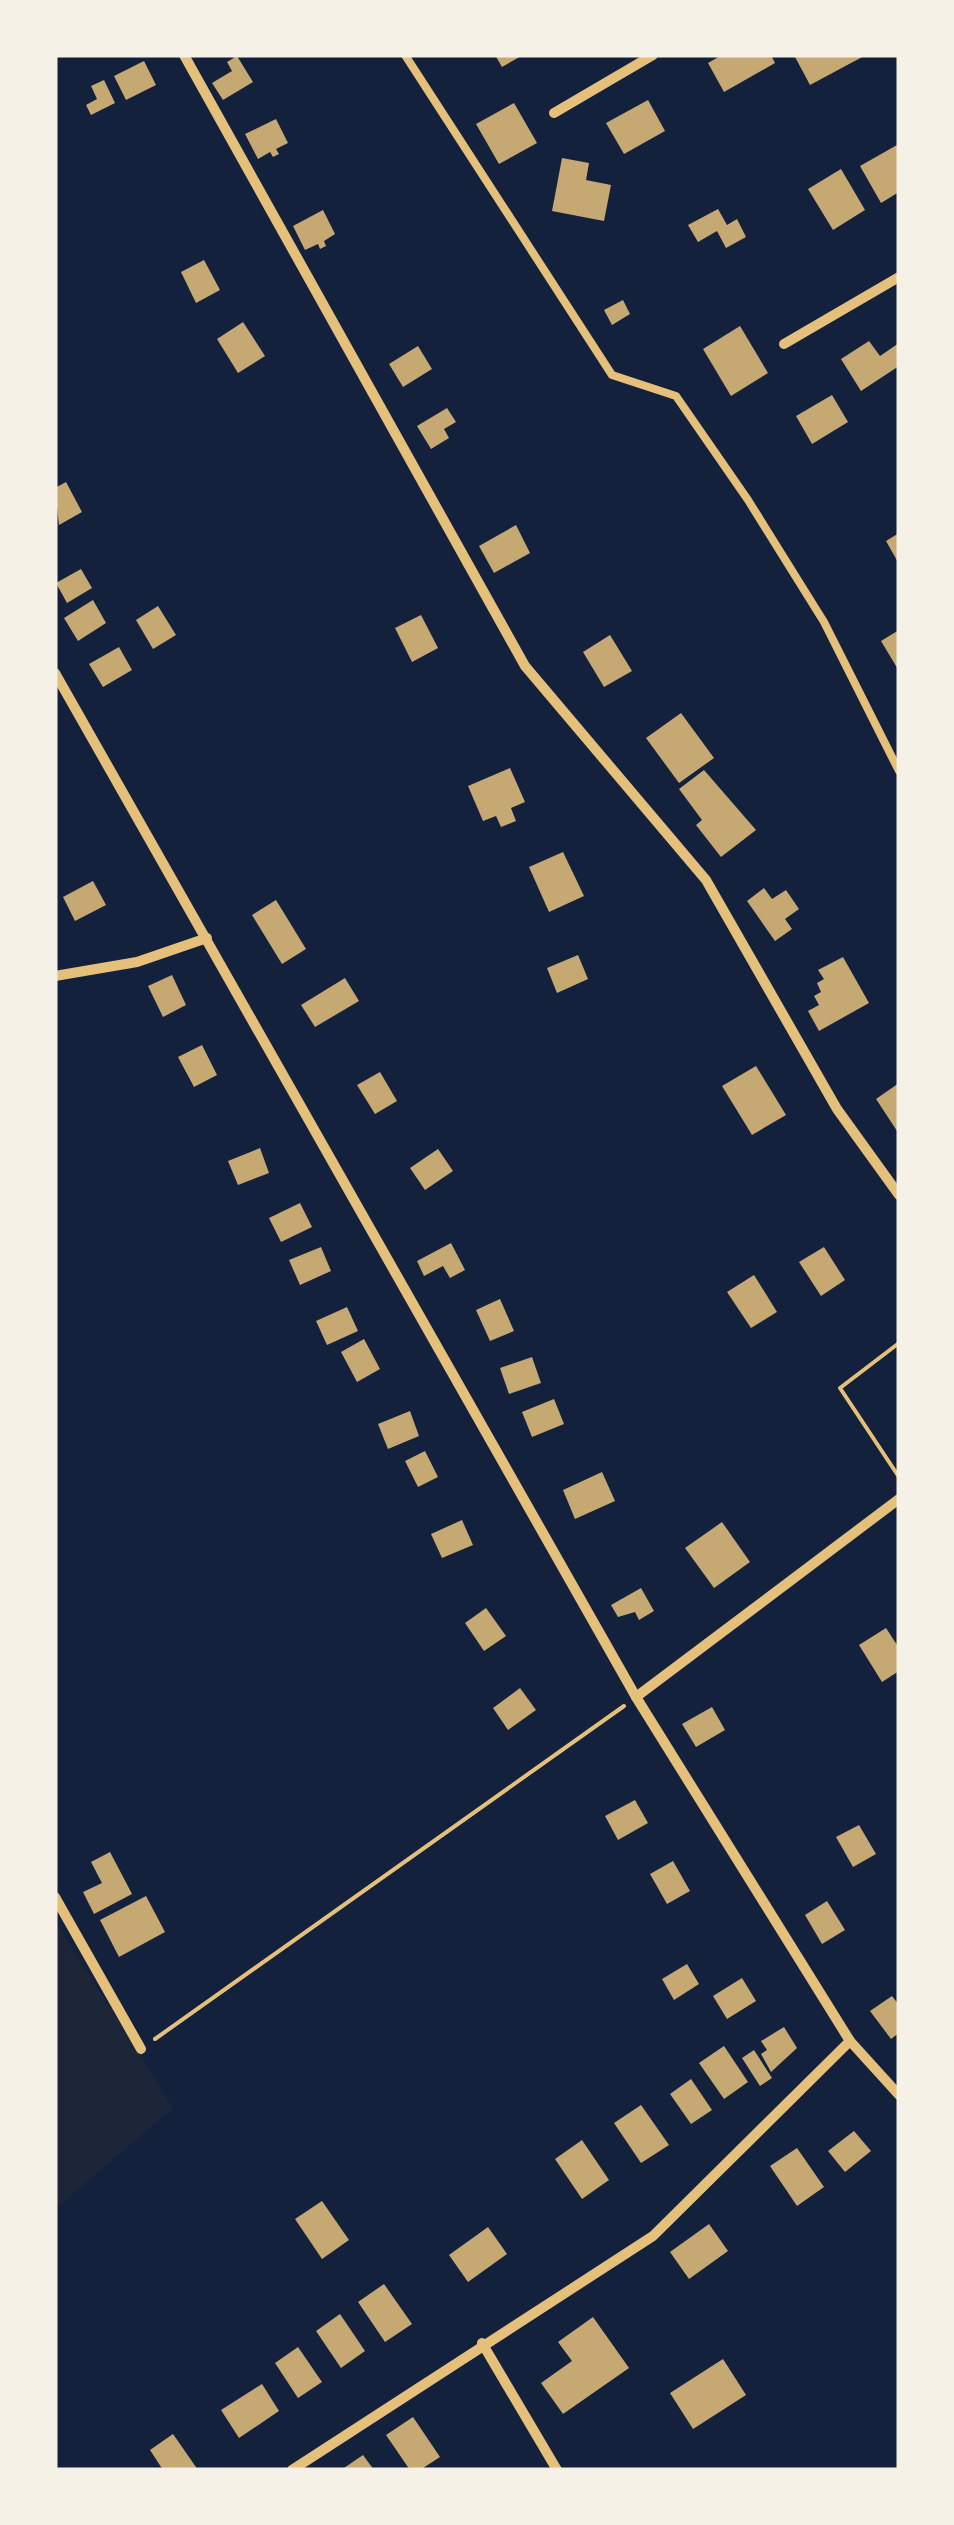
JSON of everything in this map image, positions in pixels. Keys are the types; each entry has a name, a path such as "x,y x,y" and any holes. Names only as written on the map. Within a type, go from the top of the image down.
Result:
{"street":[{"path":"184,55 525,666 706,880 837,1109 899,1196"},
{"path":"554,113 652,55"},
{"path":"784,344 899,277"},
{"path":"55,673 636,1698 850,2041 899,2094"},
{"path":"55,976 137,962 207,938"},
{"path":"636,1698 899,1499"},
{"path":"55,1897 141,2049"},
{"path":"292,2470 482,2343 653,2236 850,2041"},
{"path":"482,2343 556,2470"}],"lane":[{"path":"405,55 612,376 676,396 728,470 824,622 899,771"}],"path":[{"path":"899,1343 840,1388 899,1477"},
{"path":"141,2049 636,1698"}],"shaded area":[{"path":"55,1921 173,2108 55,2209"}],"building":[{"path":"495,55 523,55 502,67"},
{"path":"722,55 771,55 775,63 724,92 708,63"},
{"path":"794,55 866,55 810,85"},
{"path":"237,56 253,82 223,100 212,83 232,71 227,62"},
{"path":"144,61 156,85 126,100 114,76"},
{"path":"104,80 115,103 91,115 86,105 97,99 91,86"},
{"path":"648,100 665,131 624,154 606,123"},
{"path":"514,103 537,143 499,164 476,124"},
{"path":"276,119 288,143 276,149 279,154 273,157 270,152 258,159 245,134"},
{"path":"897,145 899,192 881,203 860,166"},
{"path":"562,158 589,163 586,180 611,185 604,221 552,211"},
{"path":"841,169 865,210 833,230 808,189"},
{"path":"718,209 727,225 737,219 746,237 726,248 717,231 698,242 688,225"},
{"path":"323,210 335,234 324,241 326,246 320,249 318,244 305,250 293,226"},
{"path":"204,260 220,290 196,303 181,272"},
{"path":"623,300 630,314 612,325 604,310"},
{"path":"243,322 265,356 238,373 217,339"},
{"path":"740,326 768,373 731,396 703,349"},
{"path":"869,341 880,356 899,343 899,366 861,391 841,359"},
{"path":"418,346 432,369 403,387 389,364"},
{"path":"832,395 848,422 812,444 796,416"},
{"path":"447,408 456,422 444,429 449,438 431,449 417,426"},
{"path":"66,482 82,512 59,525 55,488"},
{"path":"516,525 530,553 494,573 479,546"},
{"path":"899,533 899,564 886,541"},
{"path":"81,569 92,588 67,603 56,583"},
{"path":"93,600 106,623 78,641 64,618"},
{"path":"158,606 176,635 153,649 136,620"},
{"path":"421,615 438,648 412,662 395,628"},
{"path":"899,630 899,671 881,641"},
{"path":"610,635 632,671 604,687 583,652"},
{"path":"119,647 132,670 103,687 89,664"},
{"path":"681,713 714,758 679,783 646,738"},
{"path":"510,768 525,802 511,808 516,821 501,827 496,816 483,821 468,786"},
{"path":"704,770 756,830 721,857 696,825 702,820 679,789"},
{"path":"563,852 584,896 549,912 529,867"},
{"path":"93,881 106,905 75,921 63,897"},
{"path":"764,888 772,899 786,890 799,909 785,919 792,929 775,941 747,901"},
{"path":"276,900 306,949 282,964 252,915"},
{"path":"578,955 588,979 557,993 547,968"},
{"path":"843,957 869,1003 819,1031 808,1011 819,1005 814,996 821,992 817,983 824,979 818,970"},
{"path":"172,975 186,1005 163,1017 148,986"},
{"path":"345,978 359,1001 315,1027 301,1005"},
{"path":"202,1045 217,1075 194,1087 178,1057"},
{"path":"756,1066 786,1115 752,1135 722,1086"},
{"path":"380,1072 397,1101 375,1114 357,1085"},
{"path":"899,1083 899,1134 876,1099"},
{"path":"260,1148 269,1173 238,1185 228,1161"},
{"path":"438,1149 453,1171 425,1190 410,1168"},
{"path":"300,1203 312,1227 281,1242 269,1218"},
{"path":"451,1243 465,1270 450,1278 443,1266 424,1276 417,1261"},
{"path":"321,1247 331,1271 300,1285 289,1260"},
{"path":"824,1247 845,1280 821,1296 799,1262"},
{"path":"754,1275 777,1312 751,1328 727,1292"},
{"path":"500,1299 514,1331 490,1341 476,1310"},
{"path":"347,1307 358,1331 327,1345 316,1321"},
{"path":"364,1339 380,1369 357,1382 341,1352"},
{"path":"532,1357 541,1383 509,1394 500,1368"},
{"path":"554,1399 564,1424 532,1437 522,1412"},
{"path":"410,1411 419,1436 388,1449 378,1424"},
{"path":"425,1451 438,1477 418,1487 405,1461"},
{"path":"602,1472 615,1501 575,1519 563,1490"},
{"path":"462,1520 473,1545 442,1558 431,1534"},
{"path":"722,1522 750,1562 714,1588 685,1548"},
{"path":"641,1588 654,1611 639,1620 635,1612 618,1617 611,1605"},
{"path":"486,1608 506,1636 484,1651 465,1623"},
{"path":"886,1628 899,1648 899,1671 882,1682 859,1645"},
{"path":"520,1688 536,1710 508,1730 493,1708"},
{"path":"712,1707 725,1730 696,1747 682,1724"},
{"path":"635,1800 648,1823 618,1840 605,1816"},
{"path":"859,1825 876,1854 853,1867 836,1837"},
{"path":"110,1852 132,1894 94,1914 83,1892 102,1883 91,1862"},
{"path":"673,1861 690,1891 667,1904 650,1874"},
{"path":"146,1896 165,1932 119,1957 100,1920"},
{"path":"827,1901 845,1930 822,1944 805,1915"},
{"path":"687,1964 699,1984 674,2000 662,1979"},
{"path":"742,1978 756,2001 727,2019 713,1996"},
{"path":"892,1996 899,2005 899,2033 891,2039 870,2011"},
{"path":"784,2027 797,2048 771,2072 761,2054 767,2050 761,2041"},
{"path":"724,2046 748,2082 724,2099 699,2063"},
{"path":"754,2050 772,2078 760,2086 742,2058"},
{"path":"691,2079 712,2110 691,2124 670,2094"},
{"path":"641,2105 669,2145 641,2163 614,2123"},
{"path":"854,2131 871,2151 845,2172 828,2151"},
{"path":"582,2140 609,2180 582,2199 555,2159"},
{"path":"797,2148 824,2187 797,2206 770,2166"},
{"path":"322,2201 349,2240 322,2259 295,2219"},
{"path":"709,2224 728,2251 689,2279 670,2252"},
{"path":"488,2227 507,2254 468,2282 449,2255"},
{"path":"384,2284 412,2324 385,2342 358,2302"},
{"path":"340,2314 365,2351 341,2368 316,2331"},
{"path":"593,2317 629,2368 563,2414 541,2383 572,2361 558,2342"},
{"path":"298,2347 322,2382 298,2398 275,2363"},
{"path":"723,2359 746,2395 693,2429 670,2393"},
{"path":"262,2384 279,2411 239,2438 221,2410"},
{"path":"413,2417 440,2457 420,2470 410,2470 386,2435"},
{"path":"173,2434 198,2470 163,2470 150,2450"},
{"path":"363,2455 374,2470 341,2470"}]}
